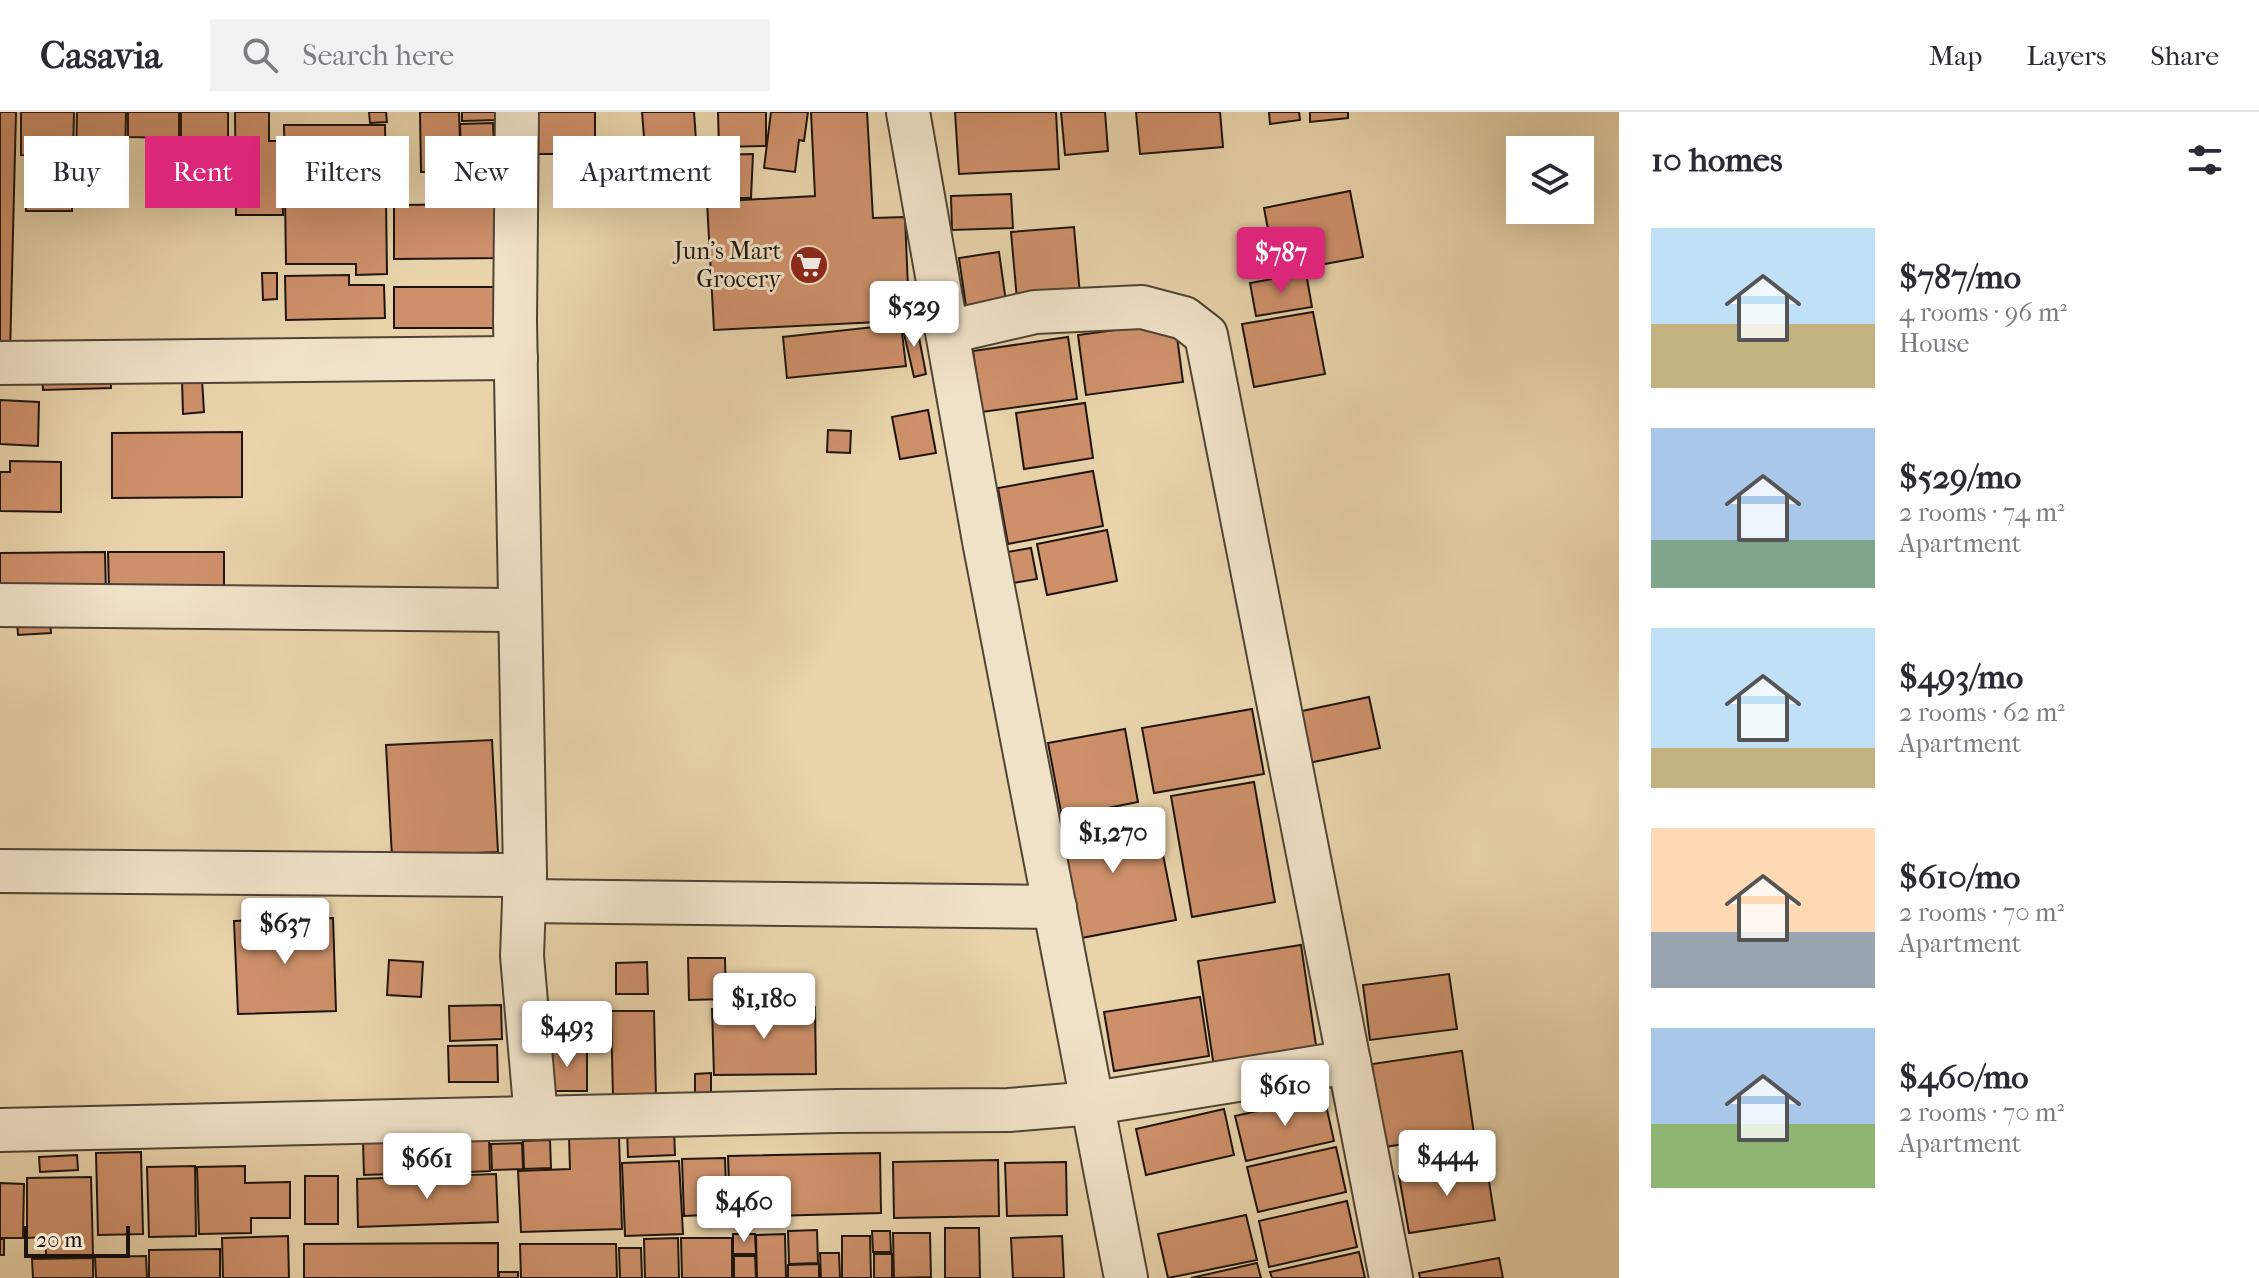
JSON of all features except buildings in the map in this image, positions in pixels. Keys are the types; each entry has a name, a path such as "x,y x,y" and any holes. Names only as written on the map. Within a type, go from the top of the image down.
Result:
{"street":[{"path":"517,112 516,358 525,888 522,956 536,1118"},
{"path":"908,112 984,541 1126,1278"},
{"path":"948,332 1035,312 1142,307 1184,318 1206,335 1391,1278"},
{"path":"0,363 516,358"},
{"path":"0,605 519,610"},
{"path":"0,871 1055,907"},
{"path":"0,1130 1009,1110 1094,1103 1349,1062"}],"place":[{"name":"Jun's Mart Grocery","path":"809,265"}]}
